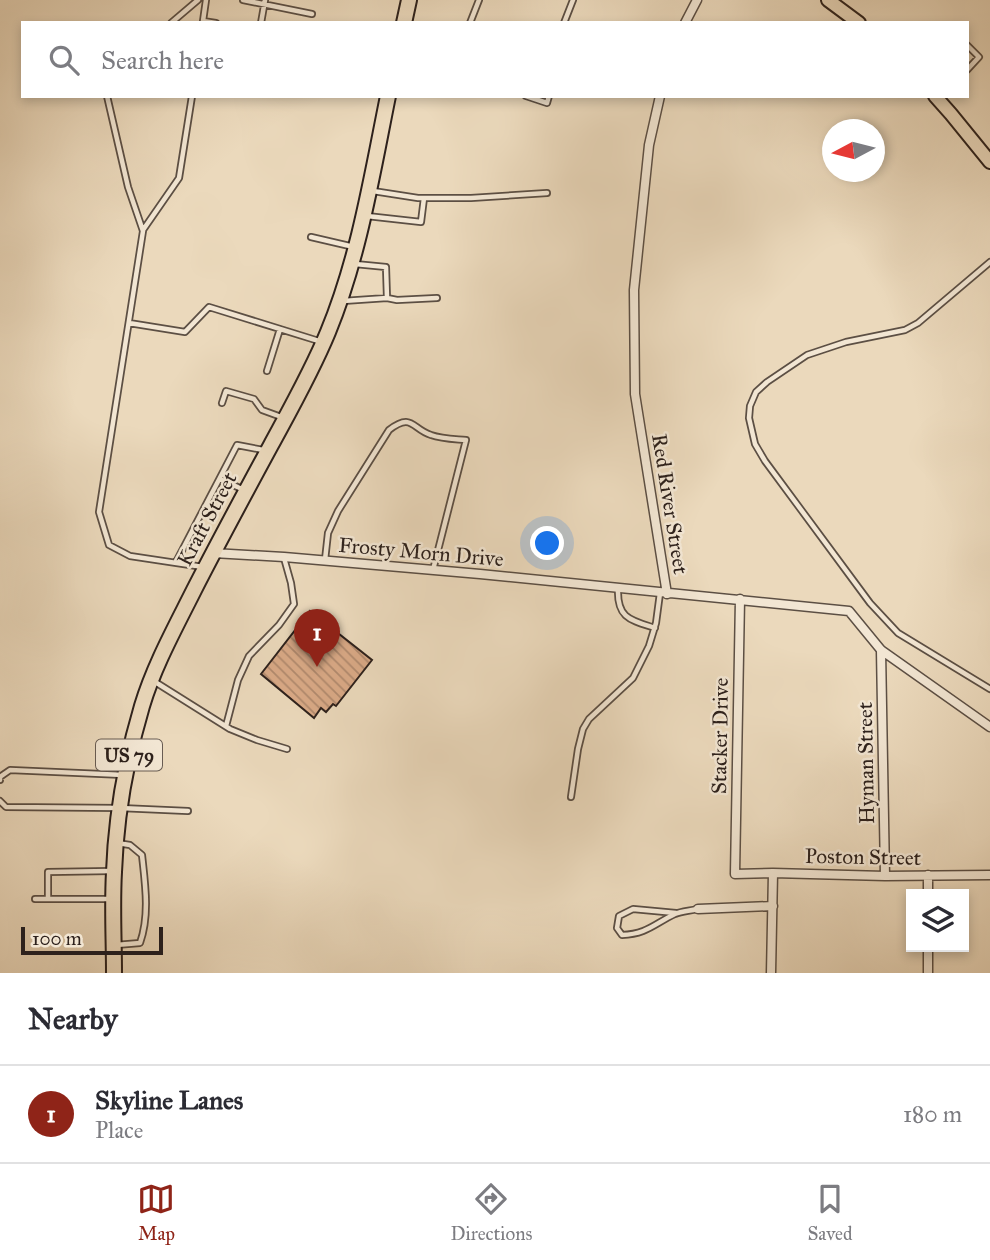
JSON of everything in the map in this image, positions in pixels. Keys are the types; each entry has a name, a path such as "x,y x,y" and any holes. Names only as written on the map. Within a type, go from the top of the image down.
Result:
{"highway":[{"path":"404,21 409,0"},
{"name":"Kraft Street","path":"114,973 113,898 116,843 125,775 143,704 176,625 323,342 355,247 388,98"}],"main road":[{"path":"828,0 856,21"},
{"path":"939,98 990,162"}],"street":[{"path":"686,21 696,0"},
{"name":"Red River Street","path":"660,98 649,145 634,290 635,394 664,593 849,611 881,650 990,727"},
{"name":"Frosty Morn Drive","path":"213,553 325,560 664,593"},
{"name":"Stacker Drive","path":"735,874 740,600"},
{"name":"Hyman Street","path":"881,650 885,876"},
{"path":"771,973 773,873"},
{"name":"Poston Street","path":"735,874 990,875"},
{"path":"928,875 928,889"},
{"path":"698,909 773,906"},
{"path":"928,952 928,973"}],"lane":[{"path":"173,21 198,0"},
{"path":"203,21 206,0"},
{"path":"243,0 265,2 312,14"},
{"path":"471,21 479,0"},
{"path":"565,21 573,0"},
{"path":"261,21 265,2"},
{"path":"969,47 979,57 969,68"},
{"path":"107,98 128,187 143,230"},
{"path":"192,98 179,178 143,230 99,512 110,545 130,556 205,567"},
{"path":"532,98 547,103 548,98"},
{"path":"369,191 424,198 547,193"},
{"path":"363,216 421,222 424,198"},
{"path":"311,237 355,247"},
{"path":"990,262 918,323 905,330 846,342 807,355 756,392 750,406 749,418 755,444 765,461 870,603 898,634 990,689"},
{"path":"350,263 386,267 387,298"},
{"path":"339,301 437,298"},
{"path":"129,323 185,332 209,307 323,342"},
{"path":"267,371 280,329"},
{"path":"222,402 226,391 254,399 262,410 285,418"},
{"path":"325,560 328,533 338,511 389,430 398,423 407,422 417,425 429,435 466,440 433,570"},
{"path":"176,562 237,445 268,451"},
{"path":"220,479 246,491"},
{"path":"226,726 238,680 249,656 279,625 294,604 284,557"},
{"path":"618,589 622,614 655,628"},
{"path":"570,797 583,729 589,719 633,678 649,646 664,593"},
{"path":"152,680 226,726 257,740 287,749"},
{"path":"0,780 0,777 10,771 125,775"},
{"path":"0,801 6,807 188,811"},
{"path":"114,946 140,943 145,929 142,855 130,845 116,843"},
{"path":"48,899 48,872 114,871"},
{"path":"34,900 113,898"},
{"path":"676,913 651,929 633,934 622,935 617,928 619,916 633,909 676,913 698,909"}],"building":[{"path":"310,611 372,660 336,706 333,704 326,712 321,708 314,718 261,674"}],"place":[{"name":"Skyline Lanes","path":"317,667"}]}
